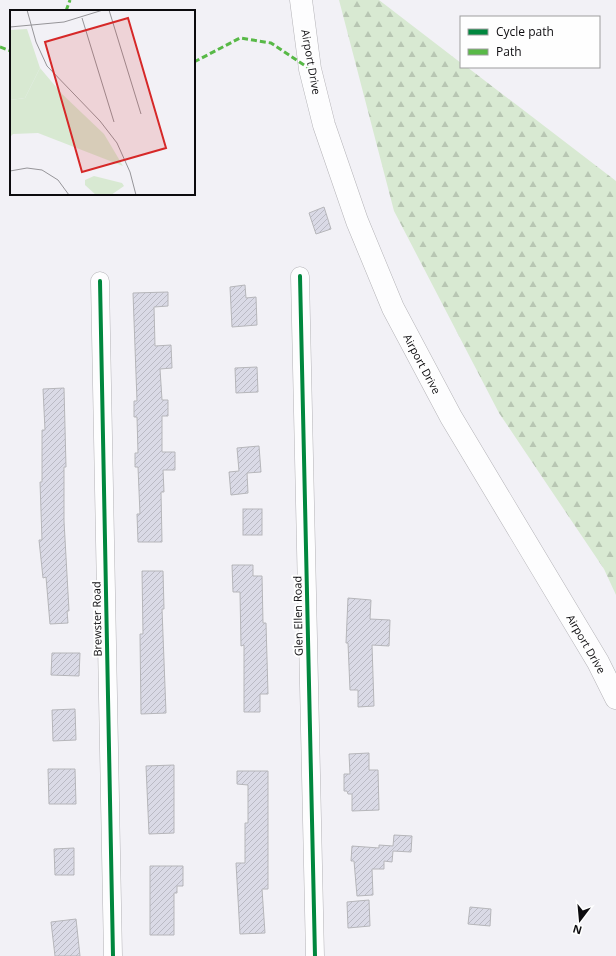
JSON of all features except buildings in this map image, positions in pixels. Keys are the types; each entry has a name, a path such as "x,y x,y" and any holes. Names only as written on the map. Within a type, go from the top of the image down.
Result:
{"main road":[{"name":"Airport Drive","path":"301,0 310,69 324,125 357,222 393,308 451,417 598,662 616,698"}],"street":[{"name":"Glen Ellen Road","path":"300,276 315,956"},
{"name":"Brewster Road","path":"100,281 113,956"}],"green space":[{"path":"339,0 379,0 460,62 460,68 468,68 616,181 616,595 604,569 499,413 394,211"}],"marked path":[{"path":"66,10 70,0"},
{"path":"195,61 240,38 271,43 310,69"},
{"path":"0,47 10,51"}],"cycle path":[{"path":"300,276 315,956"},
{"path":"100,281 113,956"}]}
